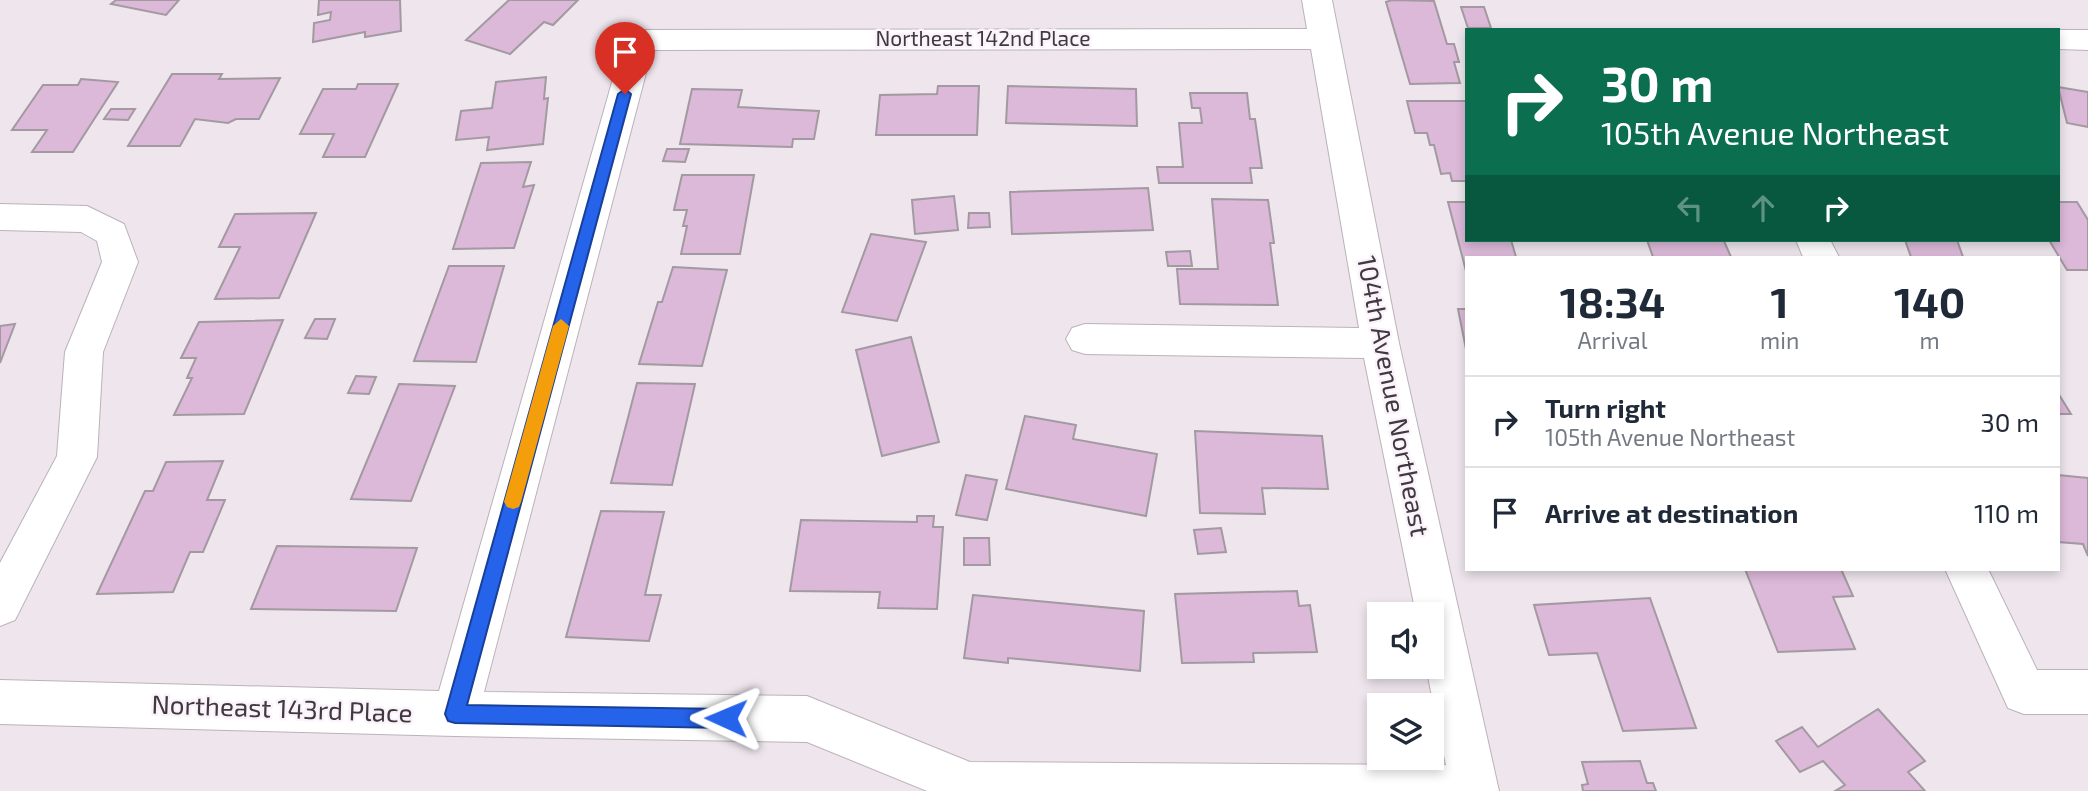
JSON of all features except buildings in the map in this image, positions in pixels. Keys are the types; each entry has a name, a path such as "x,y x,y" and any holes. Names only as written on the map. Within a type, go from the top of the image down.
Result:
{"street":[{"name":"104th Avenue Northeast","path":"1317,0 1380,343 1475,790"},
{"name":"Northeast 142nd Place","path":"455,714 639,40 1326,39"},
{"path":"2060,39 2088,40"},
{"path":"0,217 87,219 112,233 120,262 84,352 77,457 0,606"},
{"path":"1085,339 1380,343"},
{"path":"1967,571 2024,692 2088,692"},
{"name":"Northeast 143rd Place","path":"0,702 455,714 807,719 970,785 1475,790"}],"slow traffic":[{"path":"513,502 561,326"}],"route":[{"path":"625,94 455,714 726,718"}]}
